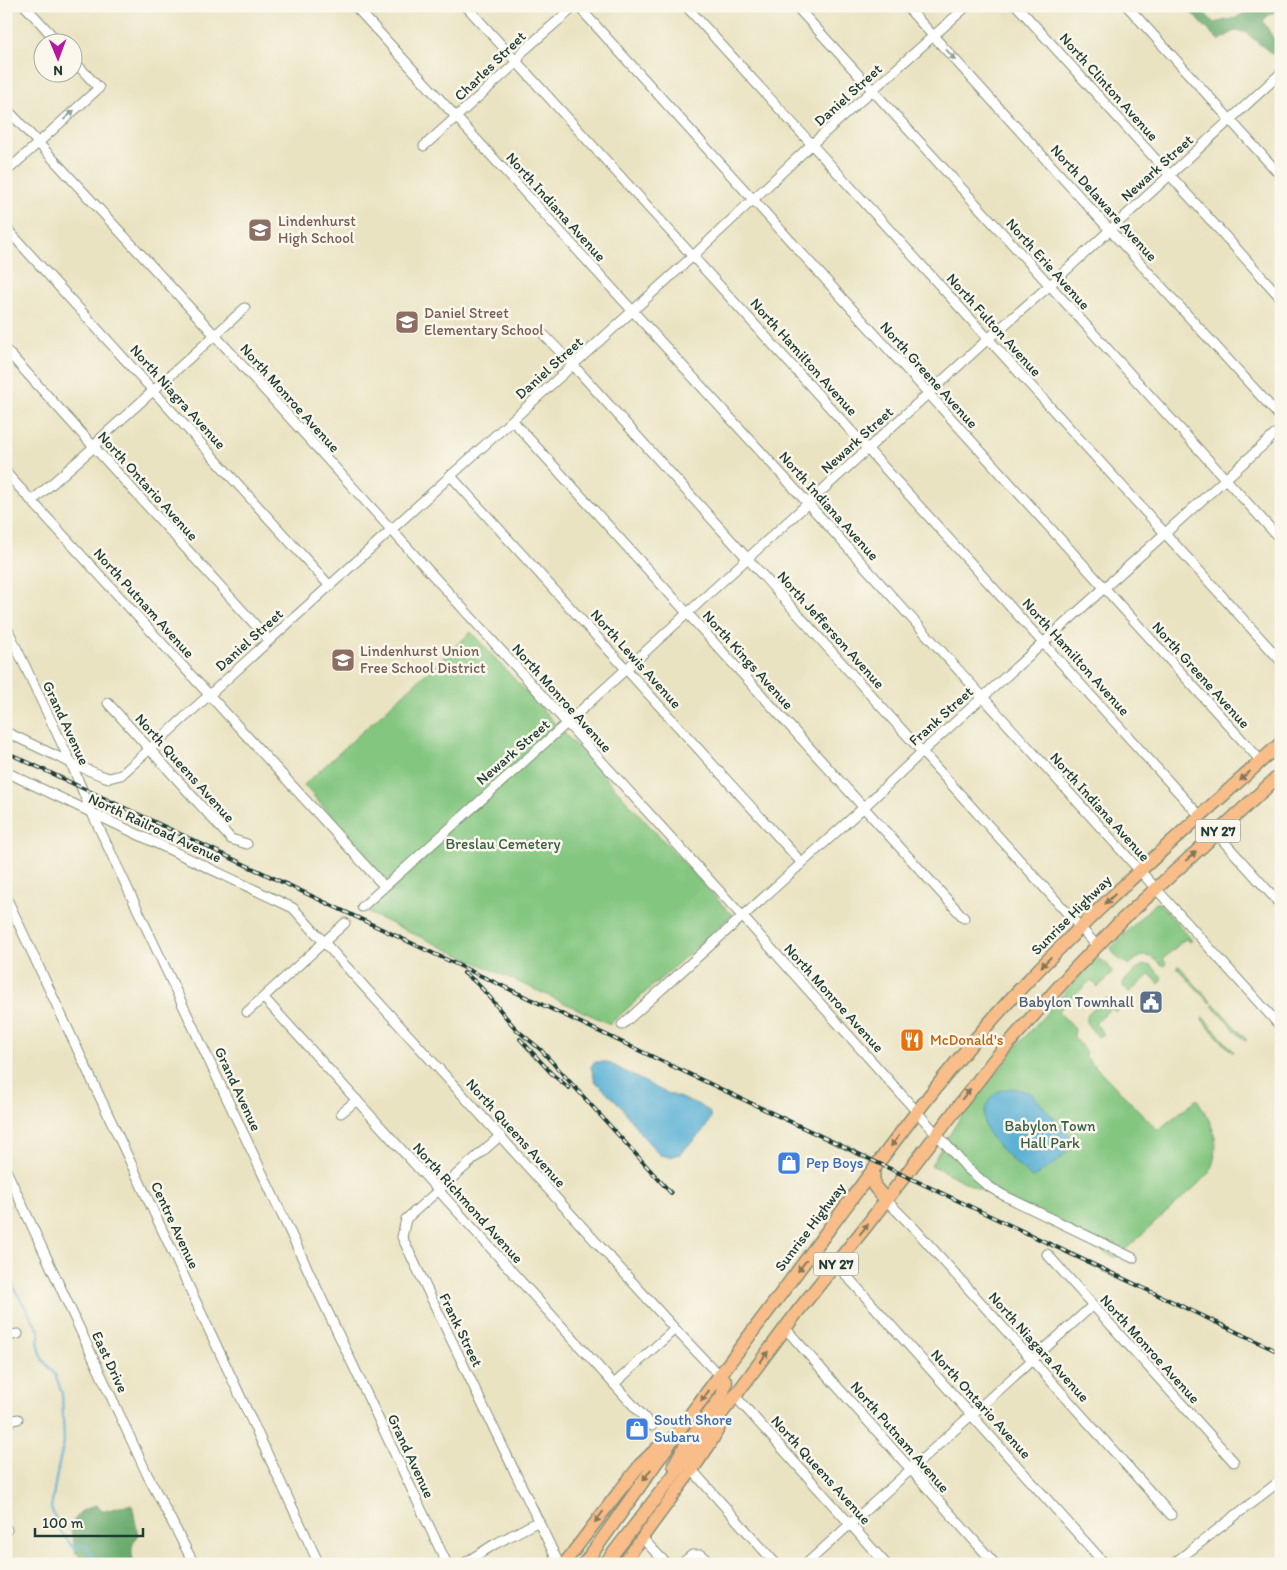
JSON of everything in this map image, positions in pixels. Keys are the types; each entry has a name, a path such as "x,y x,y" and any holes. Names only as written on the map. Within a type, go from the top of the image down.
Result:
{"highway":[{"name":"Sunrise Highway","path":"584,1564 872,1170 917,1111 990,1022 1080,927 1281,743"},
{"name":"NY 27","path":"605,1564 785,1328 886,1200 936,1132 999,1053 1045,1000 1155,888 1279,778"},
{"path":"872,1170 874,1186 886,1200"},
{"path":"661,1492 686,1444 724,1393 726,1382 721,1375"},
{"path":"692,1470 713,1438 735,1396"},
{"path":"640,1466 686,1422"}],"main road":[{"path":"564,1564 640,1466"},
{"path":"624,1564 692,1470"}],"street":[{"path":"25,6 49,32"},
{"name":"North Indiana Avenue","path":"355,6 808,503 1281,1027"},
{"name":"North Hamilton Avenue","path":"466,6 1200,816"},
{"name":"Charles Street","path":"424,146 518,62 522,52 576,6"},
{"name":"North Greene Avenue","path":"576,6 1261,761"},
{"name":"North Fulton Avenue","path":"686,6 1281,662"},
{"name":"North Erie Avenue","path":"796,6 1281,540"},
{"name":"North Delaware Avenue","path":"906,6 1281,418"},
{"name":"Daniel Street","path":"71,763 101,776 113,778 121,775 632,310 694,256 812,144 967,6"},
{"name":"North Clinton Avenue","path":"1017,6 1281,298"},
{"path":"1127,6 1281,176"},
{"path":"6,172 99,88 82,70"},
{"name":"Newark Street","path":"362,907 988,338 1049,286 1281,73"},
{"name":"North Monroe Avenue","path":"6,108 743,917 974,1175 995,1191 1133,1258"},
{"name":"North Niagra Avenue","path":"6,228 329,585"},
{"path":"32,501 94,447 102,437 245,308"},
{"name":"North Jefferson Avenue","path":"544,335 923,751 1097,946"},
{"name":"North Ontario Avenue","path":"6,350 269,640"},
{"name":"North Kings Avenue","path":"512,420 964,918"},
{"name":"Frank Street","path":"622,1026 863,808 923,751 1281,429"},
{"name":"North Putnam Avenue","path":"6,471 384,886"},
{"name":"North Lewis Avenue","path":"450,475 802,862"},
{"name":"Grand Avenue","path":"6,626 71,763 92,813 447,1564"},
{"name":"North Queens Avenue","path":"108,703 231,839 247,844"},
{"path":"6,732 71,763"},
{"name":"North Railroad Avenue","path":"6,772 293,908"},
{"path":"1216,833 1281,905"},
{"name":"Centre Avenue","path":"6,897 319,1564"},
{"name":"North Queens Avenue","path":"293,908 675,1330 707,1364 721,1375"},
{"path":"247,1012 345,923"},
{"name":"North Richmond Avenue","path":"264,998 652,1426"},
{"path":"341,1113 357,1100"},
{"name":"Frank Street","path":"500,1136 406,1219 403,1241 559,1564"},
{"name":"East Drive","path":"6,1170 147,1474 194,1564"},
{"name":"North Niagara Avenue","path":"886,1200 1170,1515"},
{"name":"North Monroe Avenue","path":"1046,1254 1234,1462"},
{"name":"North Ontario Avenue","path":"836,1264 1105,1564"},
{"path":"806,1564 1092,1306"},
{"name":"North Putnam Avenue","path":"785,1328 995,1564"},
{"path":"614,1384 675,1330"},
{"path":"6,1336 18,1334"},
{"name":"North Queens Avenue","path":"735,1396 886,1564"},
{"path":"6,1422 18,1419"},
{"path":"692,1470 776,1564"},
{"path":"1173,1564 1281,1480"},
{"path":"464,1564 495,1544 539,1521"},
{"path":"642,1538 667,1564"},
{"path":"681,1564 692,1555 702,1555 712,1564"}],"green space":[{"path":"1185,6 1198,6 1214,23 1236,18 1255,6 1281,6 1281,9 1270,14 1263,21 1281,52 1281,61 1245,32 1234,31 1219,41"},
{"name":"Breslau Cemetery","path":"471,632 732,915 610,1024 366,912 392,886 304,785"},
{"path":"1155,903 1159,903 1191,939 1191,942 1185,939 1163,959 1166,963 1164,966 1146,956 1138,958 1128,965 1117,958 1111,948"},
{"name":"Babylon Town Hall Park","path":"1099,959 1110,968 1112,972 1110,976 1098,987 1091,980 1058,1011 1075,1029 1074,1037 1086,1052 1084,1055 1158,1130 1197,1099 1212,1126 1216,1144 1213,1164 1208,1175 1116,1258 931,1165 961,1116 1010,1057 1015,1048 1093,961"},
{"path":"1141,966 1152,966 1162,977 1162,981 1159,984 1150,974 1129,993 1123,986 1123,982"},
{"path":"1178,966 1211,1002 1210,1003 1177,968"},
{"path":"1107,998 1119,1009 1115,1012 1111,1008 1095,1023 1104,1034 1098,1037 1088,1025 1087,1018 1094,1008"},
{"path":"1214,1004 1246,1039 1246,1041 1212,1006"},
{"path":"1202,1018 1204,1018 1234,1052 1232,1052"},
{"path":"132,1504 138,1536 132,1549 134,1564 90,1564 76,1553 70,1525 82,1511 95,1505 104,1511"}],"water":[{"path":"594,1062 607,1062 662,1091 697,1104 709,1111 711,1117 705,1129 680,1154 670,1157 660,1155 641,1134 619,1104 595,1081 591,1067"},
{"path":"1014,1088 1031,1093 1073,1140 1074,1144 1057,1162 1032,1178 997,1144 988,1133 985,1123 986,1106 992,1097 1000,1091"}],"waterway":[{"path":"6,1267 15,1290 40,1332 38,1341 42,1359 55,1374 62,1393 64,1442 51,1508 62,1534 75,1549 82,1545 87,1547 97,1564"}],"railway":[{"path":"6,752 1281,1353"},
{"path":"464,973 486,993 517,1030 541,1050 671,1193"},
{"path":"520,1039 553,1075 569,1088"}],"place":[{"name":"Lindenhurst High School","path":"260,230"},
{"name":"Daniel Street Elementary School","path":"407,322"},
{"name":"Lindenhurst Union Free School District","path":"343,660"},
{"name":"Babylon Townhall","path":"1151,1002"},
{"name":"McDonald's","path":"912,1040"},
{"name":"Pep Boys","path":"789,1163"},
{"name":"South Shore Subaru","path":"637,1429"}]}
